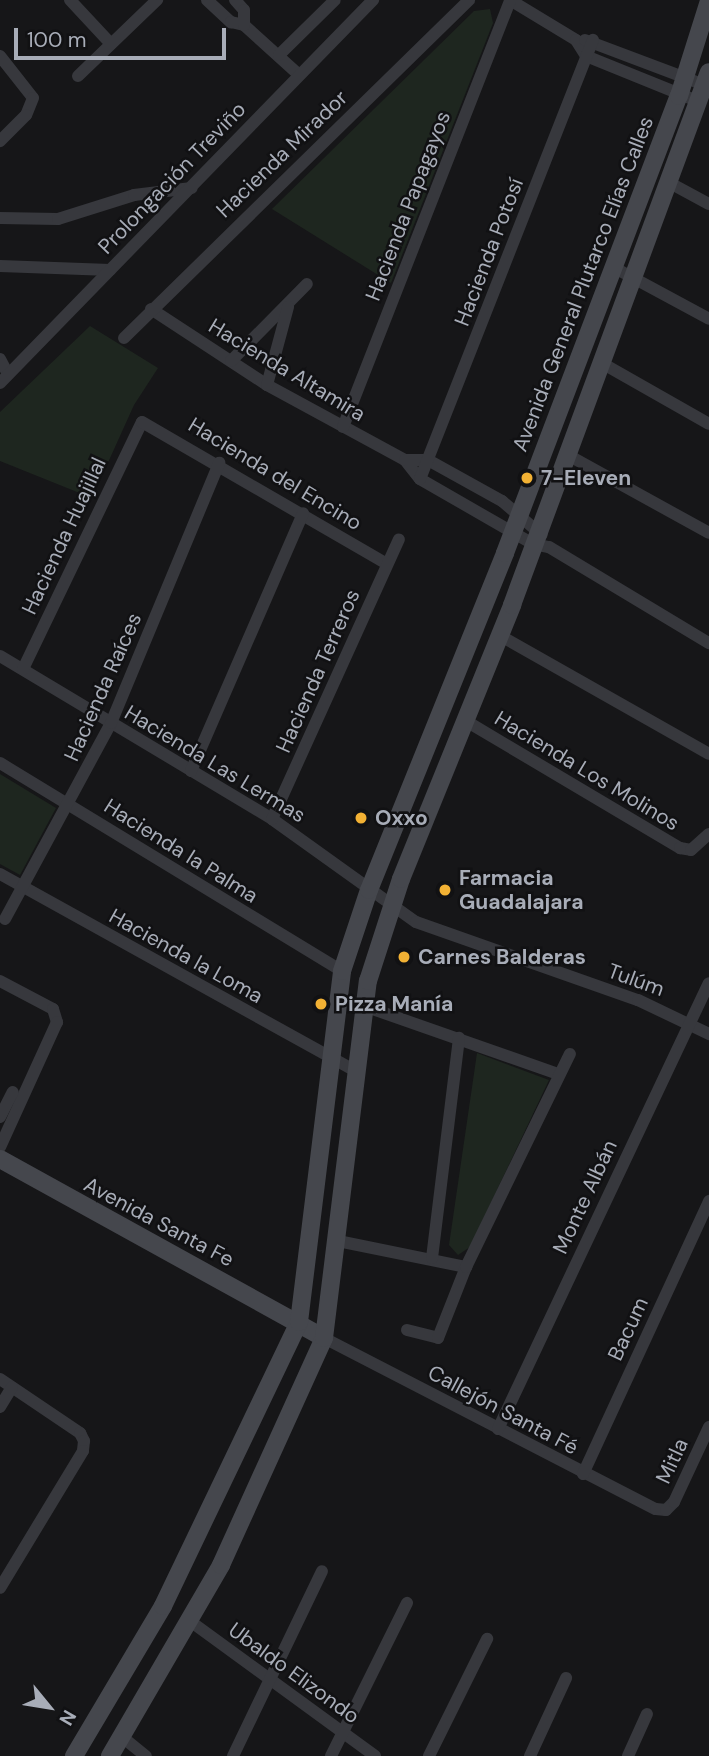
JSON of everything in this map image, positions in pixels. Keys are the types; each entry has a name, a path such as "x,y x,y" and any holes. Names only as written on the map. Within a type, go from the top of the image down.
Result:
{"street":[{"path":"71,0 111,44"},
{"path":"78,76 157,0"},
{"path":"207,0 231,22 244,25 298,74"},
{"path":"235,0 244,10 244,25"},
{"path":"279,55 335,0"},
{"name":"Prolongación Treviño","path":"4,379 192,188 298,74 373,0"},
{"name":"Hacienda Mirador","path":"124,338 469,0"},
{"path":"510,0 576,40 586,55 682,87 705,86"},
{"name":"Hacienda Papagayos","path":"342,427 510,0"},
{"name":"Avenida General Plutarco Elías Calles","path":"74,1756 163,1606 236,1460 299,1322 328,1056 342,971 369,890 513,532 682,87 709,1"},
{"path":"576,40 593,40 682,87 705,86"},
{"name":"Hacienda Potosí","path":"421,479 593,40"},
{"path":"0,56 33,98 26,115 0,141"},
{"path":"110,1756 190,1621 265,1472 324,1338 338,1241 363,1006 391,908 499,635 540,540 566,454 705,86"},
{"path":"670,183 709,204"},
{"path":"0,218 58,219 134,195 192,188"},
{"path":"0,266 110,270"},
{"path":"613,267 709,319"},
{"path":"231,361 307,284"},
{"path":"267,385 289,304"},
{"name":"Hacienda Altamira","path":"151,309 267,385 405,460 421,479 513,532 540,540"},
{"path":"0,359 4,379"},
{"path":"600,362 709,424"},
{"name":"Hacienda del Encino","path":"142,422 219,463 387,564"},
{"name":"Hacienda Huajillal","path":"23,669 142,422"},
{"path":"566,454 709,533"},
{"name":"Hacienda Altamira","path":"405,460 428,460"},
{"path":"428,460 520,514 540,540 709,643"},
{"name":"Hacienda Raíces","path":"5,919 111,723 219,463"},
{"path":"191,771 303,513"},
{"name":"Hacienda Terreros","path":"272,819 399,539"},
{"path":"487,596 512,605"},
{"path":"499,635 709,754"},
{"name":"Hacienda Las Lermas","path":"0,656 272,819 391,908"},
{"name":"Hacienda Los Molinos","path":"466,721 680,848 691,850 709,834"},
{"name":"Hacienda la Palma","path":"0,763 342,971"},
{"name":"Hacienda la Loma","path":"0,874 355,1071"},
{"name":"Tulúm","path":"391,908 416,922 638,1000 709,1034"},
{"path":"0,981 57,1015 19,1095 0,1147"},
{"name":"Monte Albán","path":"498,1429 709,983"},
{"path":"363,1006 558,1074"},
{"path":"432,1258 459,1038"},
{"path":"407,1330 438,1338 466,1267 570,1054"},
{"path":"0,1085 19,1095"},
{"path":"0,1117 19,1095"},
{"name":"Avenida Santa Fe","path":"0,1159 324,1338"},
{"name":"Bacum","path":"583,1474 709,1201"},
{"path":"338,1241 466,1267"},
{"name":"Callejón Santa Fé","path":"324,1338 583,1474 656,1509 666,1510"},
{"path":"0,1379 80,1433 83,1451 0,1588"},
{"path":"0,1407 12,1387"},
{"name":"Mitla","path":"666,1510 674,1502 709,1427"},
{"path":"236,1460 265,1472"},
{"path":"233,1756 272,1681 322,1571"},
{"path":"331,1756 407,1603"},
{"name":"Ubaldo Elizondo","path":"190,1621 375,1756"},
{"path":"429,1756 487,1639"},
{"path":"530,1756 566,1678"},
{"path":"628,1756 647,1714"},
{"path":"121,1736 146,1756"}],"shaded area":[{"path":"490,9 493,23 391,283 272,209 474,11"},
{"path":"90,326 158,368 134,405 92,498 0,461 0,412"},
{"path":"0,774 56,808 20,875 0,864"},
{"path":"477,1053 549,1080 470,1247 458,1255 449,1245"}],"place":[{"name":"7-Eleven","path":"527,478"},
{"name":"Oxxo","path":"361,818"},
{"name":"Farmacia Guadalajara","path":"445,890"},
{"name":"Carnes Balderas","path":"404,957"},
{"name":"Pizza Manía","path":"321,1004"}]}
